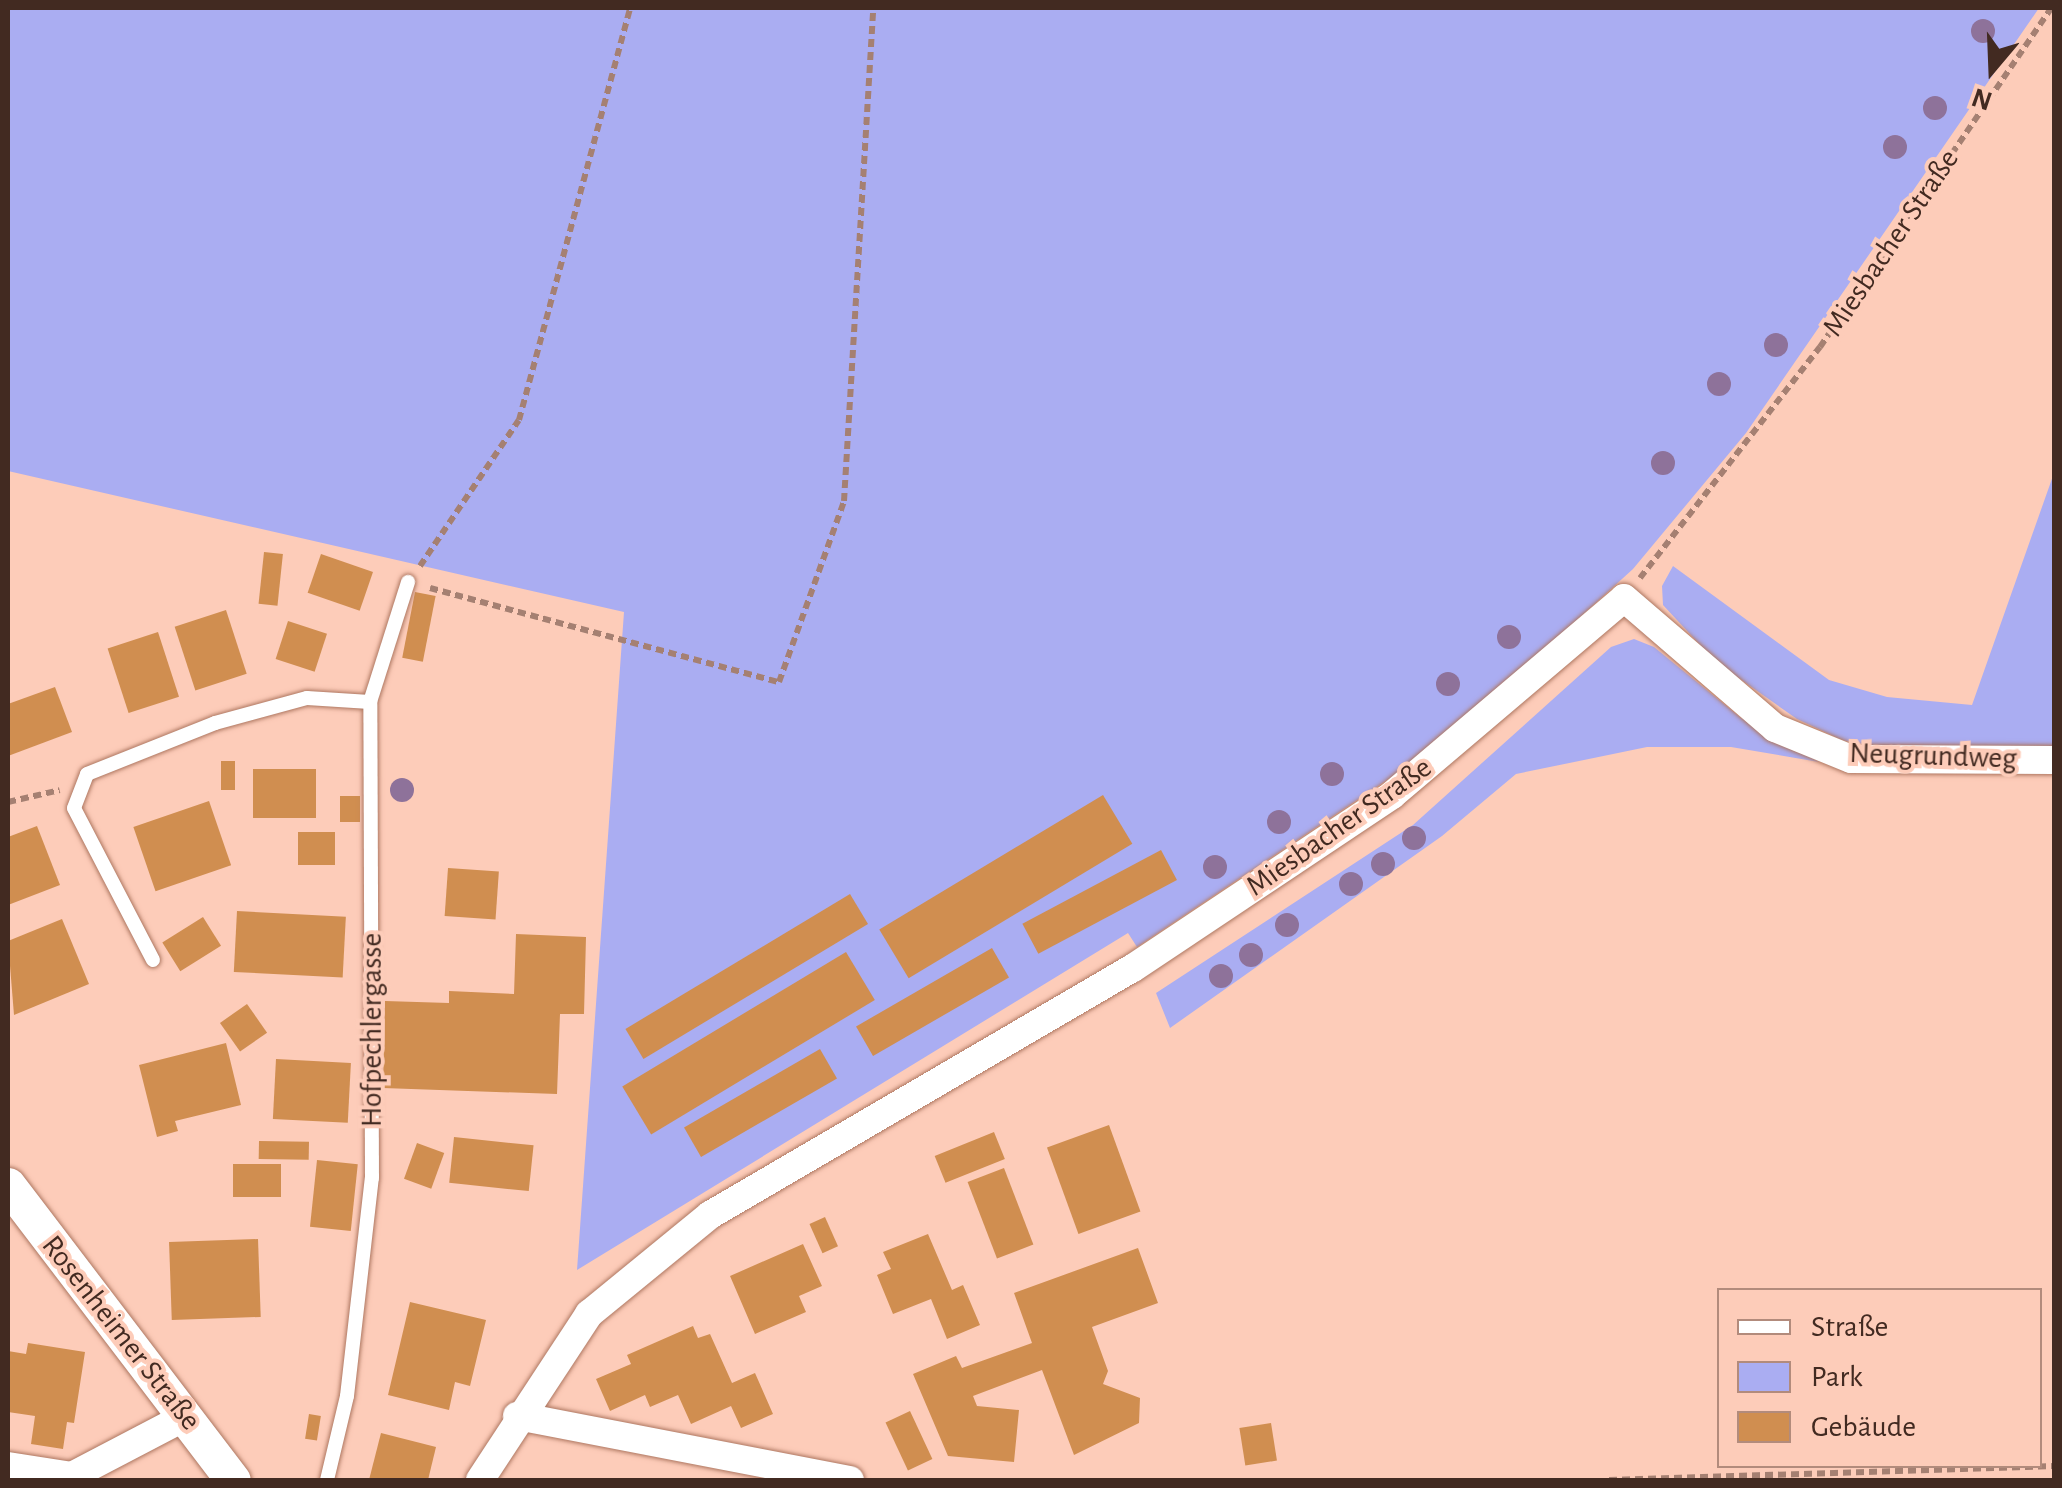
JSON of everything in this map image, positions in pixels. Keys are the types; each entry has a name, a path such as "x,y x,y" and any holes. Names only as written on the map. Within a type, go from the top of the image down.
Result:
{"street":[{"name":"Neugrundweg","path":"1624,598 1775,728 1852,760 2054,760"},
{"name":"Miesbacher Straße","path":"480,1480 518,1416 589,1314 710,1215 1134,968 1392,795 1624,598"},
{"name":"Rosenheimer Straße","path":"8,1185 233,1480"},
{"path":"8,1466 72,1476 186,1416"},
{"path":"518,1416 850,1480"}],"lane":[{"name":"Hofpechlergasse","path":"327,1480 346,1396 372,1178 370,702 408,582"},
{"path":"153,960 80,823 76,793 87,774 215,723 307,698 370,702"}],"path":[{"path":"630,8 519,420 408,582 779,682 844,501 873,8"},
{"name":"Miesbacher Straße","path":"1624,598 1820,346 2051,8"},
{"path":"8,802 50,788 76,793"},
{"path":"1609,1480 1990,1468"}],"green space":[{"path":"8,8 2039,8 1746,433 1633,569 1438,746 1137,947 1128,933 577,1270 624,612 8,471"},
{"path":"2054,473 2054,751 1891,752 1842,740 1797,719 1716,662 1663,605 1662,586 1673,566 1829,680 1887,697 1972,705"},
{"path":"1634,639 1654,647 1741,718 1819,762 1731,747 1647,747 1516,774 1442,836 1170,1028 1156,993 1413,825 1611,647"}],"building":[{"path":"264,552 283,554 277,606 259,604"},
{"path":"321,554 373,572 360,611 308,593"},
{"path":"415,592 436,596 423,662 402,658"},
{"path":"226,610 247,674 195,690 175,627"},
{"path":"288,621 327,634 315,672 276,659"},
{"path":"158,632 179,697 129,713 108,648"},
{"path":"55,687 72,732 8,756 8,704"},
{"path":"221,761 235,761 235,790 221,790"},
{"path":"253,769 316,769 316,818 253,818"},
{"path":"1103,795 1132,844 909,978 879,929"},
{"path":"340,796 360,796 360,822 340,822"},
{"path":"209,801 231,865 155,891 133,827"},
{"path":"37,826 60,885 8,905 8,837"},
{"path":"298,832 335,832 335,865 298,865"},
{"path":"1161,850 1177,880 1038,954 1022,924"},
{"path":"448,868 499,872 496,919 445,916"},
{"path":"850,894 868,924 643,1059 625,1029"},
{"path":"237,911 346,917 343,978 234,972"},
{"path":"203,917 221,946 180,971 162,942"},
{"path":"62,919 89,984 14,1015 8,941"},
{"path":"516,934 586,937 584,1014 560,1014 557,1094 383,1088 385,1001 449,1003 449,991 514,994"},
{"path":"992,948 1009,977 873,1056 856,1026"},
{"path":"846,952 875,1000 651,1134 622,1086"},
{"path":"247,1004 267,1033 240,1052 220,1023"},
{"path":"226,1043 241,1105 175,1121 178,1131 157,1137 139,1065"},
{"path":"820,1049 837,1078 701,1157 684,1128"},
{"path":"276,1059 351,1063 348,1123 273,1119"},
{"path":"1109,1125 1140,1211 1078,1234 1047,1148"},
{"path":"994,1132 1005,1159 946,1183 935,1156"},
{"path":"454,1137 534,1145 529,1191 449,1183"},
{"path":"259,1141 309,1142 309,1160 259,1159"},
{"path":"417,1143 444,1153 431,1189 404,1179"},
{"path":"317,1160 358,1164 351,1231 310,1227"},
{"path":"233,1164 281,1164 281,1197 233,1197"},
{"path":"1004,1168 1033,1245 997,1259 968,1182"},
{"path":"825,1217 838,1246 822,1253 809,1224"},
{"path":"928,1234 952,1290 963,1285 980,1325 947,1339 931,1299 893,1314 877,1275 891,1269 883,1252"},
{"path":"258,1239 261,1317 172,1320 169,1242"},
{"path":"803,1244 822,1286 799,1296 806,1312 755,1334 730,1276"},
{"path":"1138,1248 1158,1303 1092,1327 1108,1371 1103,1384 1140,1398 1139,1423 1074,1455 1042,1370 973,1396 977,1406 1019,1410 1014,1462 948,1456 913,1374 956,1356 962,1368 1032,1343 1014,1293"},
{"path":"410,1302 486,1320 470,1386 455,1382 449,1410 388,1395"},
{"path":"693,1326 698,1338 710,1334 732,1383 755,1373 773,1414 741,1428 731,1406 691,1424 678,1395 650,1407 645,1395 610,1411 596,1379 631,1364 627,1355"},
{"path":"28,1343 85,1352 74,1423 67,1422 63,1449 31,1444 35,1416 8,1412 8,1351 26,1354"},
{"path":"910,1411 932,1459 908,1470 886,1422"},
{"path":"309,1414 321,1416 317,1441 305,1439"},
{"path":"1271,1423 1277,1461 1245,1466 1239,1428"},
{"path":"381,1433 436,1447 428,1480 369,1480"}]}
